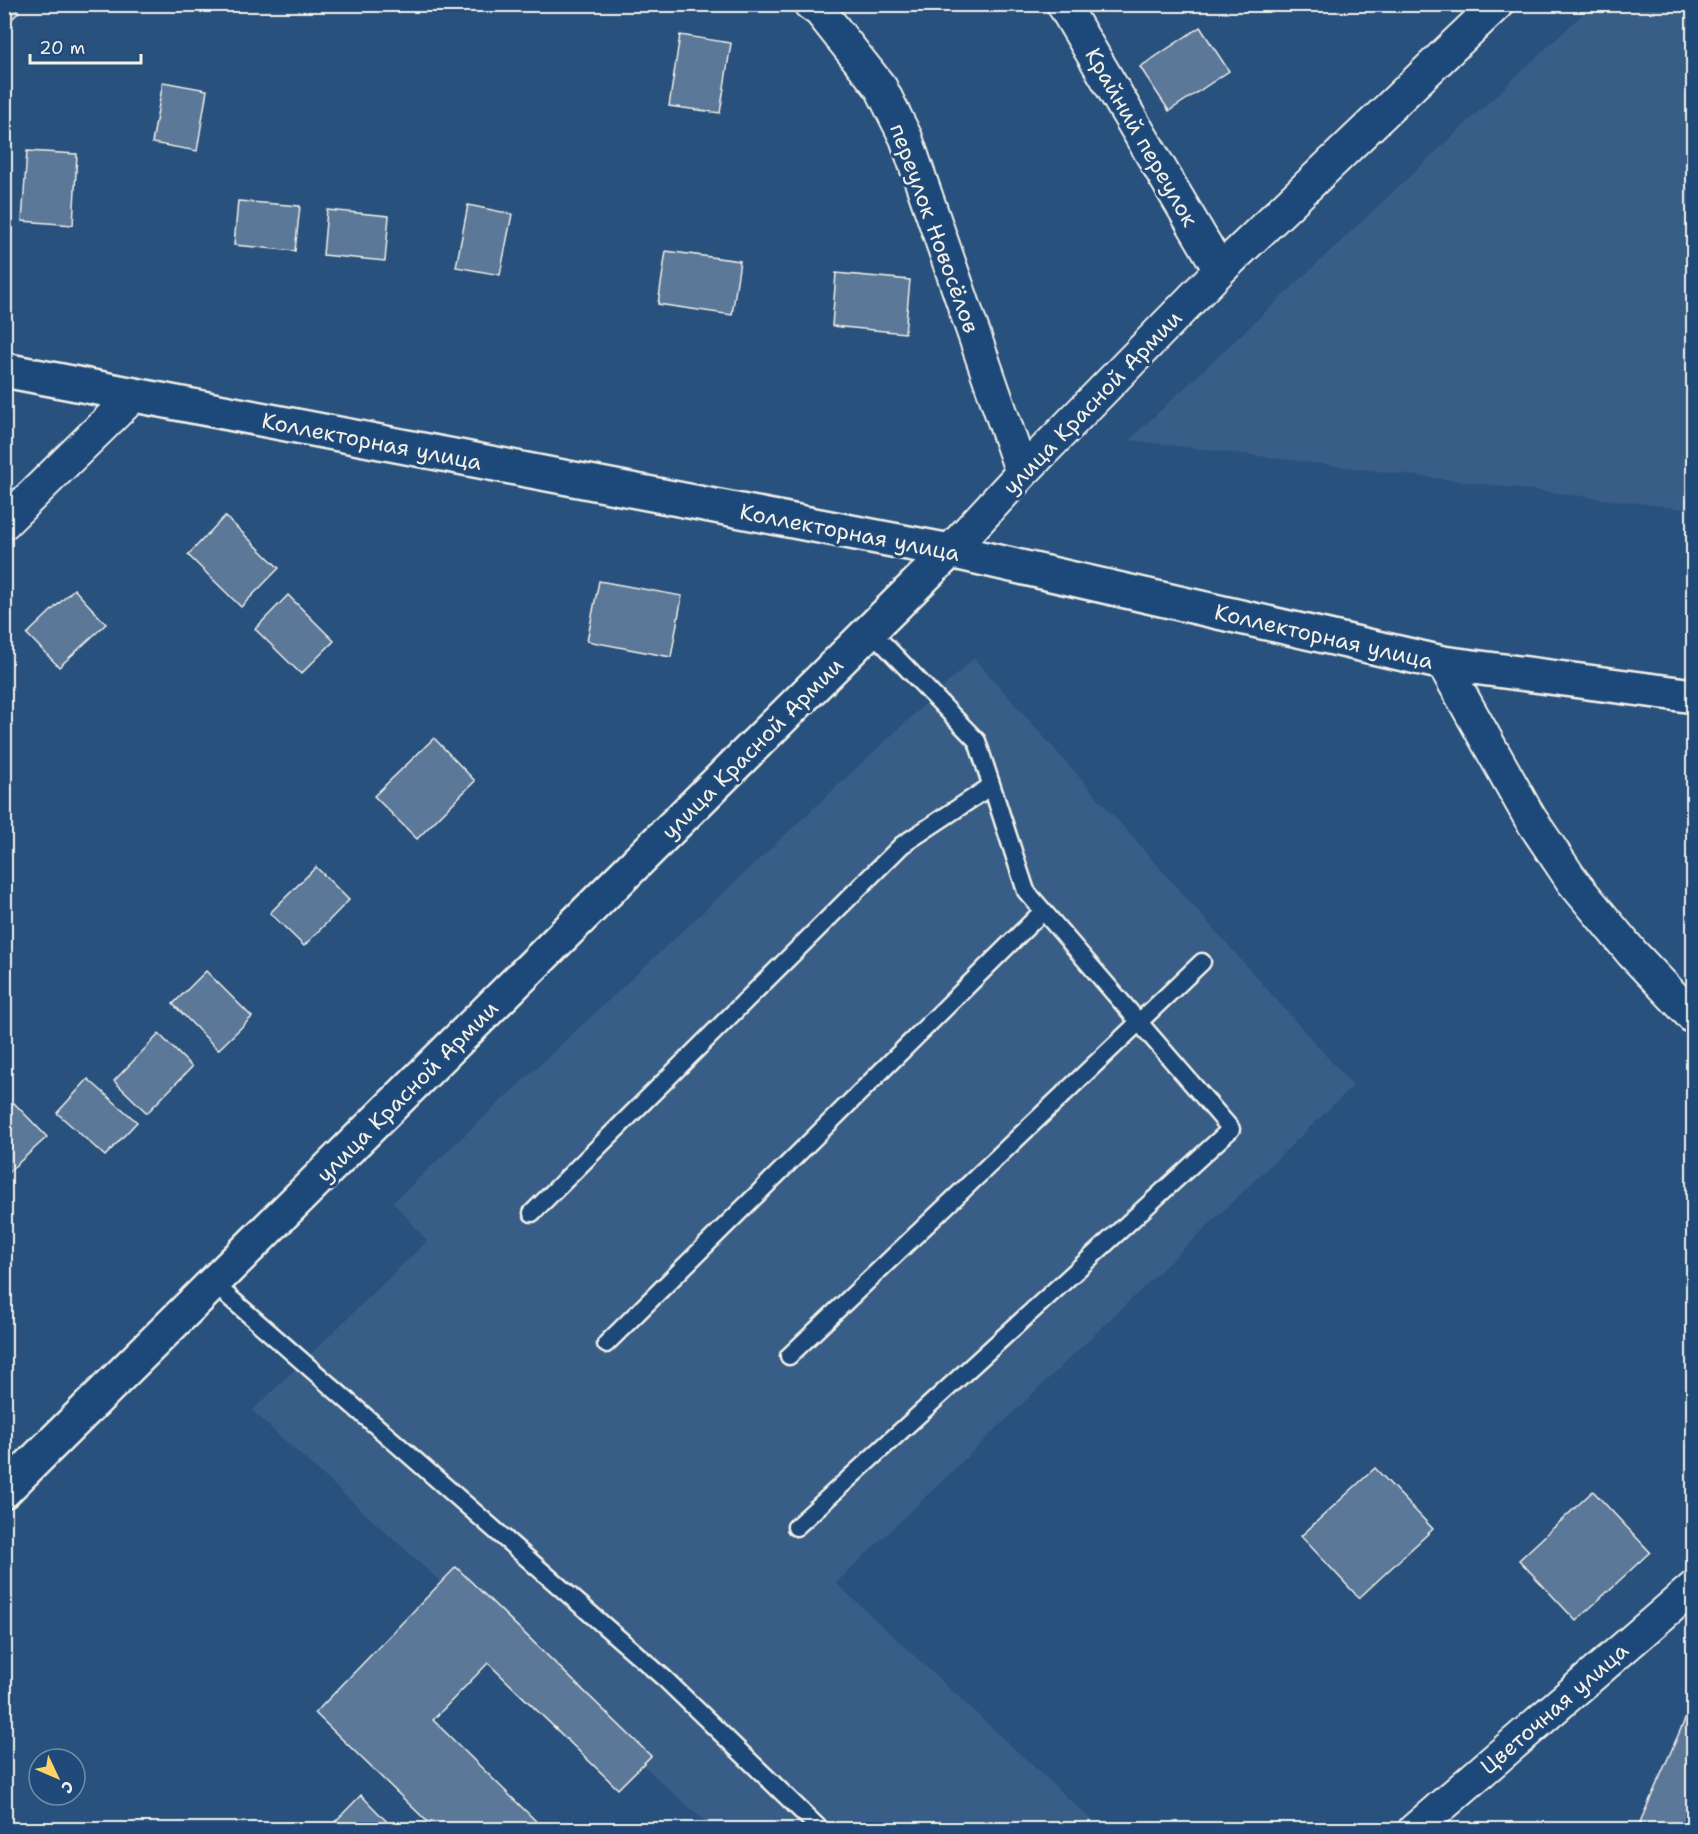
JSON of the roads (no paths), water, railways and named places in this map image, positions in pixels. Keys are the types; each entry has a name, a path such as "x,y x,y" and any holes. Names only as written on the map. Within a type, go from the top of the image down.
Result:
{"street":[{"name":"переулок Новосёлов","path":"810,4 820,11 881,88 906,138 1022,473"},
{"name":"Крайний переулок","path":"1063,4 1220,270"},
{"name":"улица Красной Армии","path":"4,1491 950,551 1022,473 1220,270 1497,4"},
{"name":"Коллекторная улица","path":"4,370 950,551 1443,663 1694,696"},
{"path":"4,523 134,395"},
{"path":"1443,663 1530,818 1573,882 1632,953 1694,1018"},
{"name":"Цветочная улица","path":"1414,1830 1694,1587"}],"lane":[{"path":"796,1527 1231,1129 1026,891 977,741 870,630"},
{"path":"532,1213 902,845 991,786"},
{"path":"606,1344 1043,911"},
{"path":"789,1356 1202,962"},
{"path":"213,1283 665,1679 820,1830"}]}
